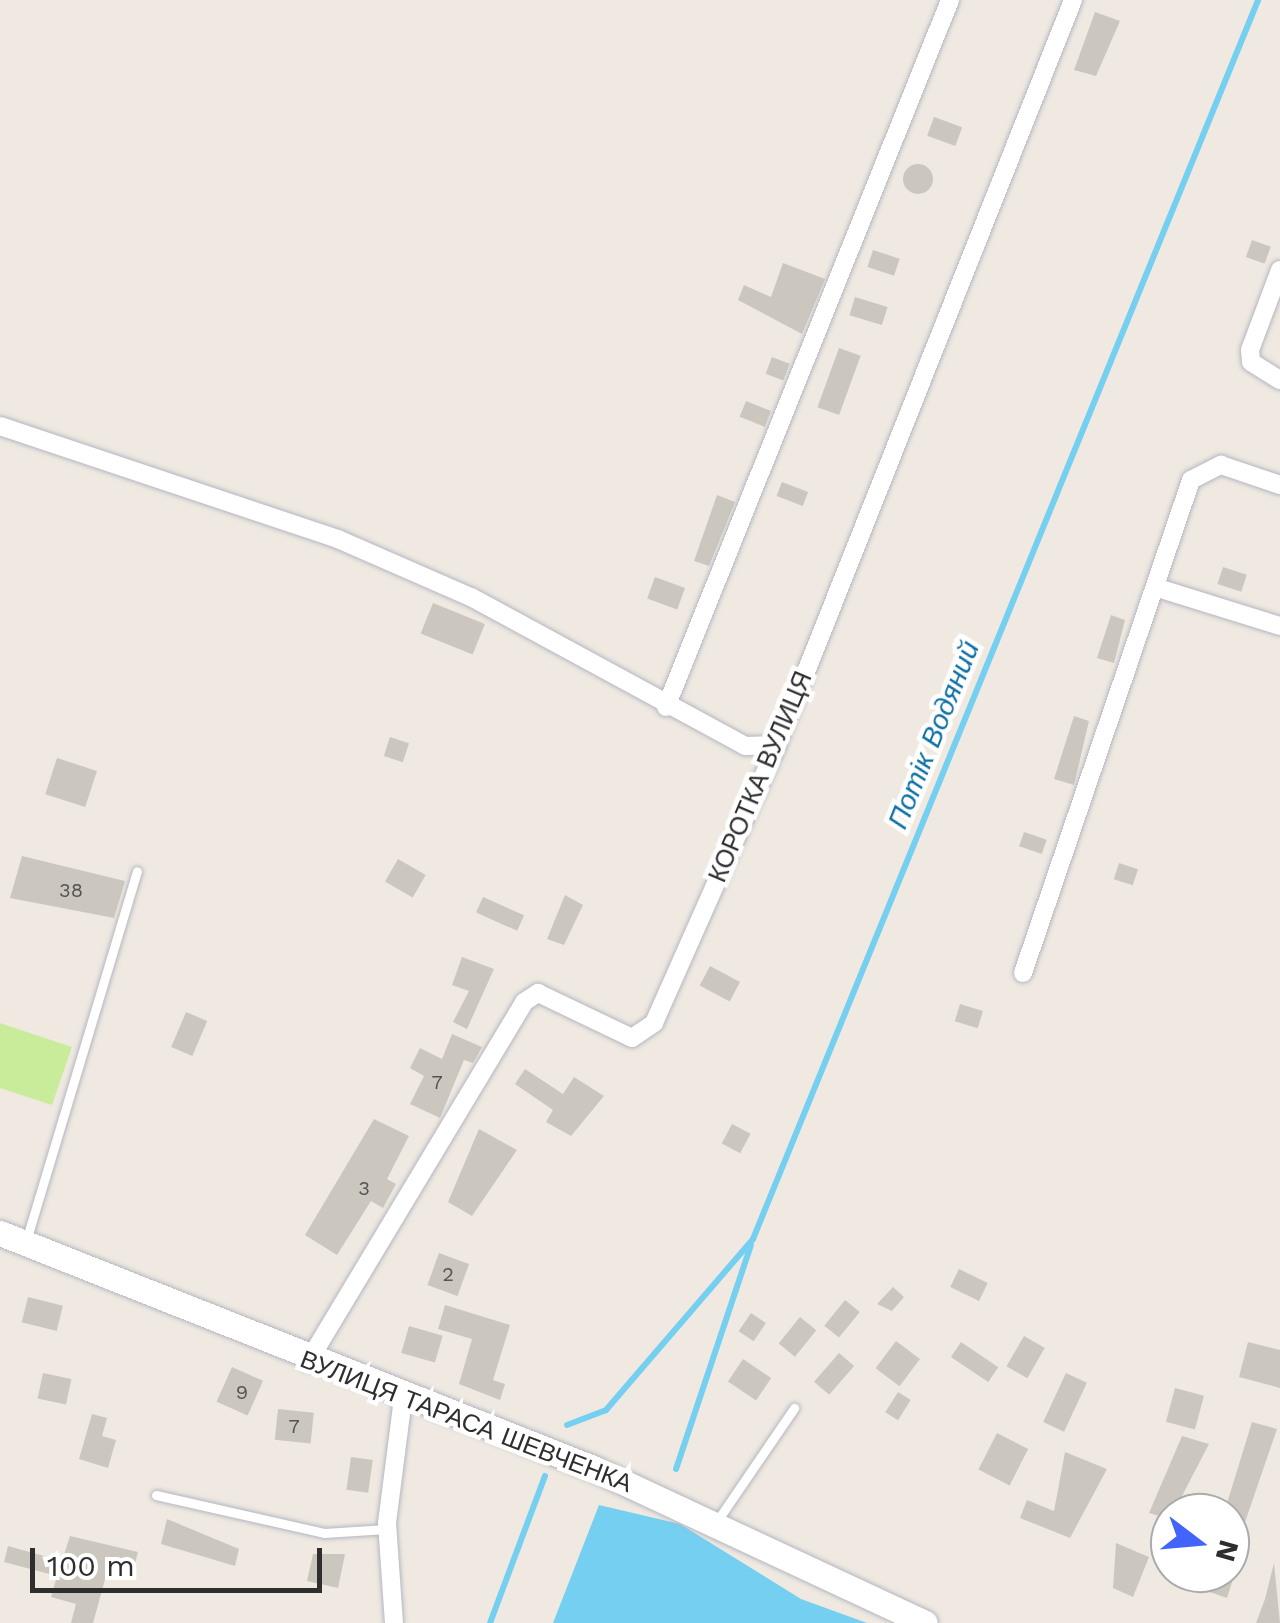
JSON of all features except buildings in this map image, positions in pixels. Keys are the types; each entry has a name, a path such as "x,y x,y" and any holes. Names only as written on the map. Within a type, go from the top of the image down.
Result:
{"street":[{"path":"666,707 950,0"},
{"name":"КОРОТКА ВУЛИЦЯ","path":"308,1362 524,1002 538,993 632,1038 654,1023 777,745 1074,0"},
{"path":"1280,270 1250,350 1251,362 1280,380"},
{"path":"0,426 338,539 470,597 666,707 745,746 777,745"},
{"path":"1022,973 1158,588 1190,480 1221,465 1280,485"},
{"path":"1158,588 1280,626"},
{"name":"ВУЛИЦЯ ТАРАСА ШЕВЧЕНКА","path":"0,1233 308,1362 716,1523 926,1623"},
{"path":"394,1623 387,1529 402,1398"}],"lane":[{"path":"25,1244 137,871"},
{"path":"716,1523 794,1408"},
{"path":"156,1496 324,1533 387,1529"}],"green space":[{"path":"0,1023 72,1047 52,1105 0,1088"}],"water":[{"path":"599,1505 680,1524 801,1599 867,1623 553,1623"}],"waterway":[{"name":"Потік Водяний","path":"567,1425 606,1410 753,1239 1258,0"},
{"path":"676,1469 751,1245"},
{"name":"Потік Водяний","path":"490,1623 545,1476"}]}
